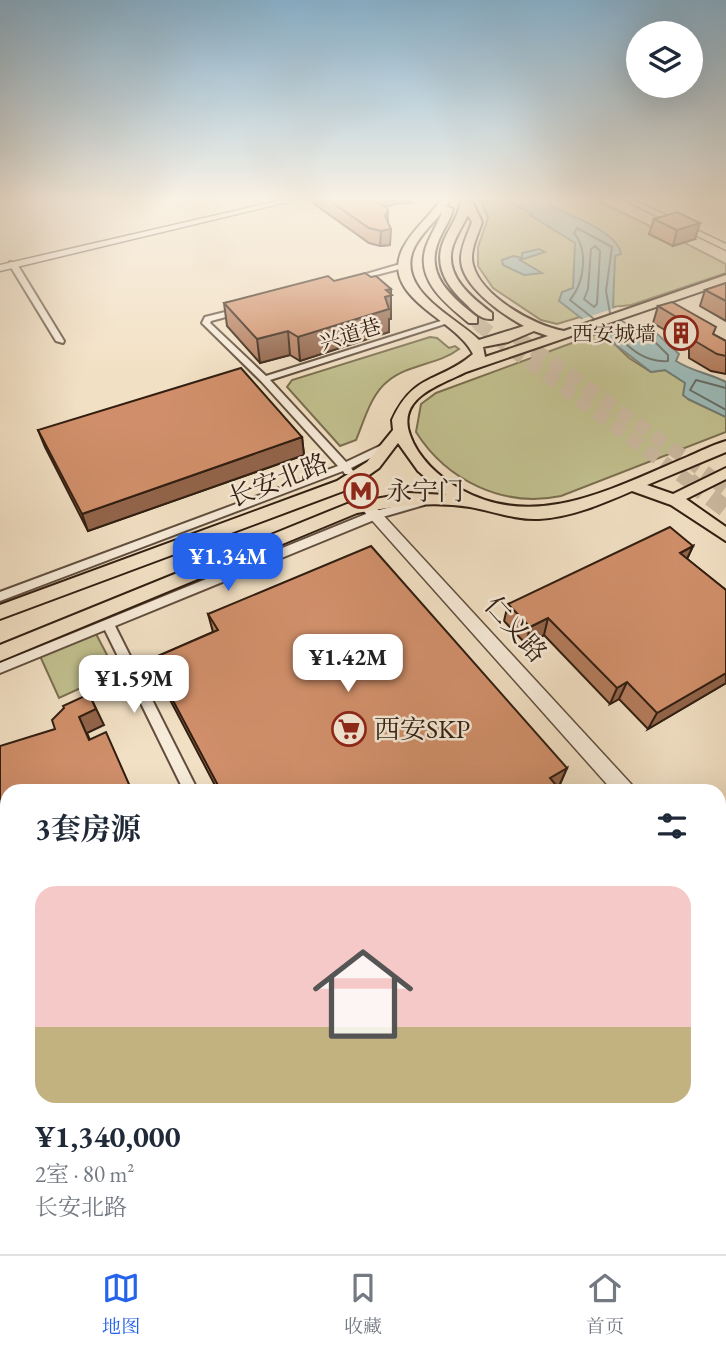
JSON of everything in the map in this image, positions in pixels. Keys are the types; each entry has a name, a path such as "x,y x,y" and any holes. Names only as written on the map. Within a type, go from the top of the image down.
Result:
{"main road":[{"path":"405,260 404,265 410,284 418,295 476,345 480,355 422,386 410,397 399,419 397,437 429,474 445,488 472,503"},
{"path":"429,260 437,285 473,320"},
{"path":"446,260 446,268 460,292 488,316"},
{"path":"467,260 470,275 496,302 533,327 555,334 570,333"},
{"path":"443,376 726,279"},
{"path":"476,345 503,339 533,327"},
{"name":"长安北路","path":"0,612 343,485 349,472 378,460 397,437"},
{"name":"长安北路","path":"0,653 354,508 371,510 409,498 453,500 526,513 554,512 581,506 725,449"},
{"path":"677,500 680,495 726,473"},
{"path":"631,485 677,500 726,534"}],"street":[{"path":"0,268 32,260"},
{"path":"13,264 60,341"},
{"name":"兴道巷","path":"341,282 404,265"},
{"path":"0,597 349,472 264,379 206,323 208,319 248,308"},
{"name":"兴道巷","path":"264,379 447,322"},
{"path":"0,668 371,510"},
{"name":"仁义路","path":"371,510 619,784"},
{"path":"107,624 187,784"}],"shaded area":[{"path":"478,260 717,260 726,264 726,273 631,305 613,307 557,324 541,320 493,288 478,266"},
{"path":"602,332 629,358 651,372 665,370 686,383 688,399 726,417 726,432 561,496 540,499 498,494 460,477 429,449 416,432 421,404 436,393"},
{"path":"430,337 437,338 449,348 455,346 459,349 396,375 388,381 373,400 356,440 340,446 287,387 292,380"},
{"path":"95,632 116,672 59,698 40,656"}],"water":[{"path":"502,260 522,260 542,273 524,275 503,265"},
{"path":"574,260 615,260 613,307 653,330 679,354 676,361 726,382 726,417 688,399 683,395 685,383 665,370 651,372 559,301 562,292 573,288"}],"pier":[{"path":"618,307 645,322 604,336 579,320"}],"building":[{"path":"365,273 371,277 376,276 391,289 386,290 392,295 385,297 389,309 298,337 288,331 257,339 224,303 328,276 334,281"},
{"path":"726,283 726,301 705,290"},
{"path":"672,302 716,327 713,334 726,341 726,356 717,354 695,341 695,328 658,306"},
{"path":"241,368 302,437 82,514 38,430"},
{"path":"670,527 693,546 680,553 726,590 726,673 657,713 627,682 617,688 548,618 530,627 508,604"},
{"name":"西安SKP","path":"371,546 567,768 550,778 555,784 217,784 151,659 218,630 208,614"},
{"path":"89,694 96,709 79,717 89,740 106,732 129,784 0,784 0,746 55,729 52,720 63,706"}],"tunnel":[{"path":"473,320 480,326"},
{"path":"478,324 691,483"},
{"path":"517,337 720,483"},
{"path":"689,481 726,509"},
{"path":"718,481 726,487"}],"place":[{"name":"西安城墙","path":"681,333"},
{"name":"永宁门","path":"361,491"},
{"name":"西安SKP","path":"349,729"}]}
